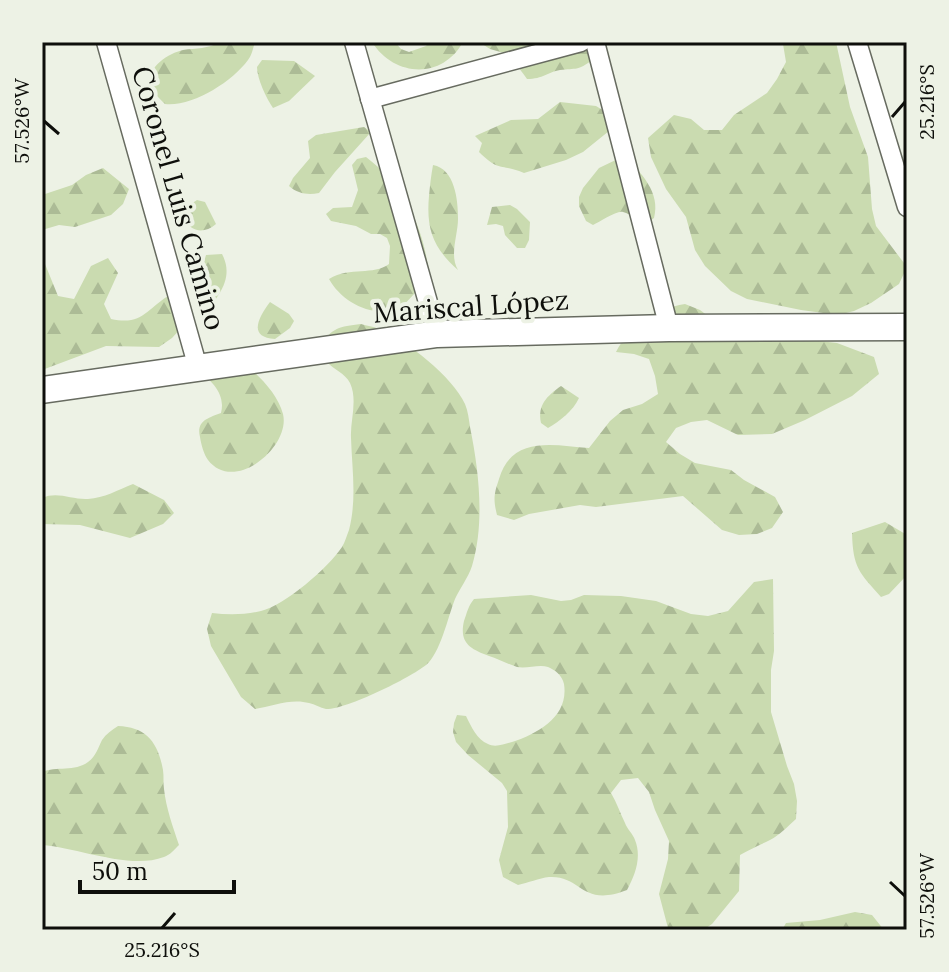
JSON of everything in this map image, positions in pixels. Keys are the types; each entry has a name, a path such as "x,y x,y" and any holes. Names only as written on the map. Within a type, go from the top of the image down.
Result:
{"street":[{"name":"Coronel Luis Camino","path":"106,42 198,368"},
{"path":"354,42 437,334"},
{"path":"370,99 581,42"},
{"path":"595,42 669,328"},
{"path":"857,42 907,207"},
{"name":"Mariscal López","path":"42,390 437,334 669,328 907,327"}],"green space":[{"path":"220,42 255,42 241,68 222,84 199,97 165,104 150,84 155,67 177,52"},
{"path":"372,42 395,42 409,52 429,42 463,42 443,63 418,69 393,62 381,54"},
{"path":"479,42 595,42 592,60 583,66 527,79 517,65 518,57 490,49"},
{"path":"780,42 836,42 850,107 868,157 876,226 907,267 899,284 871,303 838,315 747,299 731,291 705,266 695,250 686,217 666,189 651,157 648,138 674,115 691,119 704,130 722,130 734,115 767,93 786,62"},
{"path":"262,60 294,61 315,76 289,101 273,108 259,77 257,67"},
{"path":"560,102 596,106 611,115 609,131 583,152 524,173 496,165 479,152 482,143 475,136 511,120 538,119"},
{"path":"364,127 371,132 319,193 303,193 289,186 310,158 308,141 316,135"},
{"path":"624,156 643,176 652,192 654,218 647,223 620,212 593,225 586,221 579,206 583,188 599,168"},
{"path":"366,157 388,177 405,200 418,227 428,267 428,276 423,285 402,306 387,311 358,306 341,294 329,279 345,273 376,270 389,264 387,238 356,226 331,221 326,214 333,208 352,207 358,190 352,165 357,159"},
{"path":"433,165 446,172 454,186 458,219 454,258 458,270 442,254 430,228 428,208"},
{"path":"103,168 129,189 123,204 111,215 75,227 59,225 42,230 42,195 72,185"},
{"path":"197,200 205,202 216,224 208,229 193,229 188,225 186,213"},
{"path":"510,205 530,222 529,240 525,248 517,248 505,235 503,226 487,225 492,207"},
{"path":"42,235 45,264 58,296 74,299 91,266 108,258 118,273 104,304 111,319 122,321 137,318 171,294 184,325 159,347 106,346 42,370"},
{"path":"222,254 225,280 213,303 205,300 203,267 206,255"},
{"path":"270,302 294,321 275,339 266,337 258,330 259,320"},
{"path":"685,304 700,310 728,331 837,343 874,357 879,374 852,396 772,434 738,435 707,420 676,428 666,442 695,463 731,470 775,497 783,512 772,528 757,534 739,535 722,530 683,496 596,507 580,505 529,514 514,520 497,515 496,489 505,465 513,455 535,446 589,448 623,410 642,404 658,394 649,359 616,352 628,334 644,320 663,310"},
{"path":"361,324 390,334 415,350 440,371 465,404 479,497 478,532 472,566 455,599 435,653 418,671 377,692 335,708 326,709 296,701 255,709 241,697 211,646 207,629 212,613 255,612 282,601 317,575 343,545 353,507 353,396 348,380 326,361 321,346 337,329"},
{"path":"225,350 267,386 283,414 283,427 270,452 245,469 232,472 219,469 208,460 199,432 204,421 221,413 222,406 216,388 199,369"},
{"path":"561,386 579,398 566,415 548,428 541,423 542,406 547,397"},
{"path":"133,484 164,500 174,513 163,524 130,538 80,525 42,524 42,498 54,495 94,498"},
{"path":"885,522 907,535 907,575 889,594 881,597 859,569 852,533"},
{"path":"773,579 771,712 794,784 796,819 774,838 740,855 739,891 712,924 703,930 668,928 659,894 669,841 649,792 638,778 621,780 611,793 637,846 637,866 627,890 600,895 560,878 545,878 518,885 503,877 499,860 508,827 507,791 456,742 454,723 457,715 466,716 484,742 497,746 512,742 550,722 562,705 564,684 558,673 548,667 517,667 476,651 468,644 463,635 464,621 474,599 531,595 561,601 584,595 621,596 656,601 691,614 708,616 728,611 754,582"},
{"path":"118,726 143,733 158,751 166,803 179,845 164,857 136,861 42,845 42,772 77,767 88,762 109,732"},
{"path":"855,912 872,915 884,930 782,930 786,923"}]}
